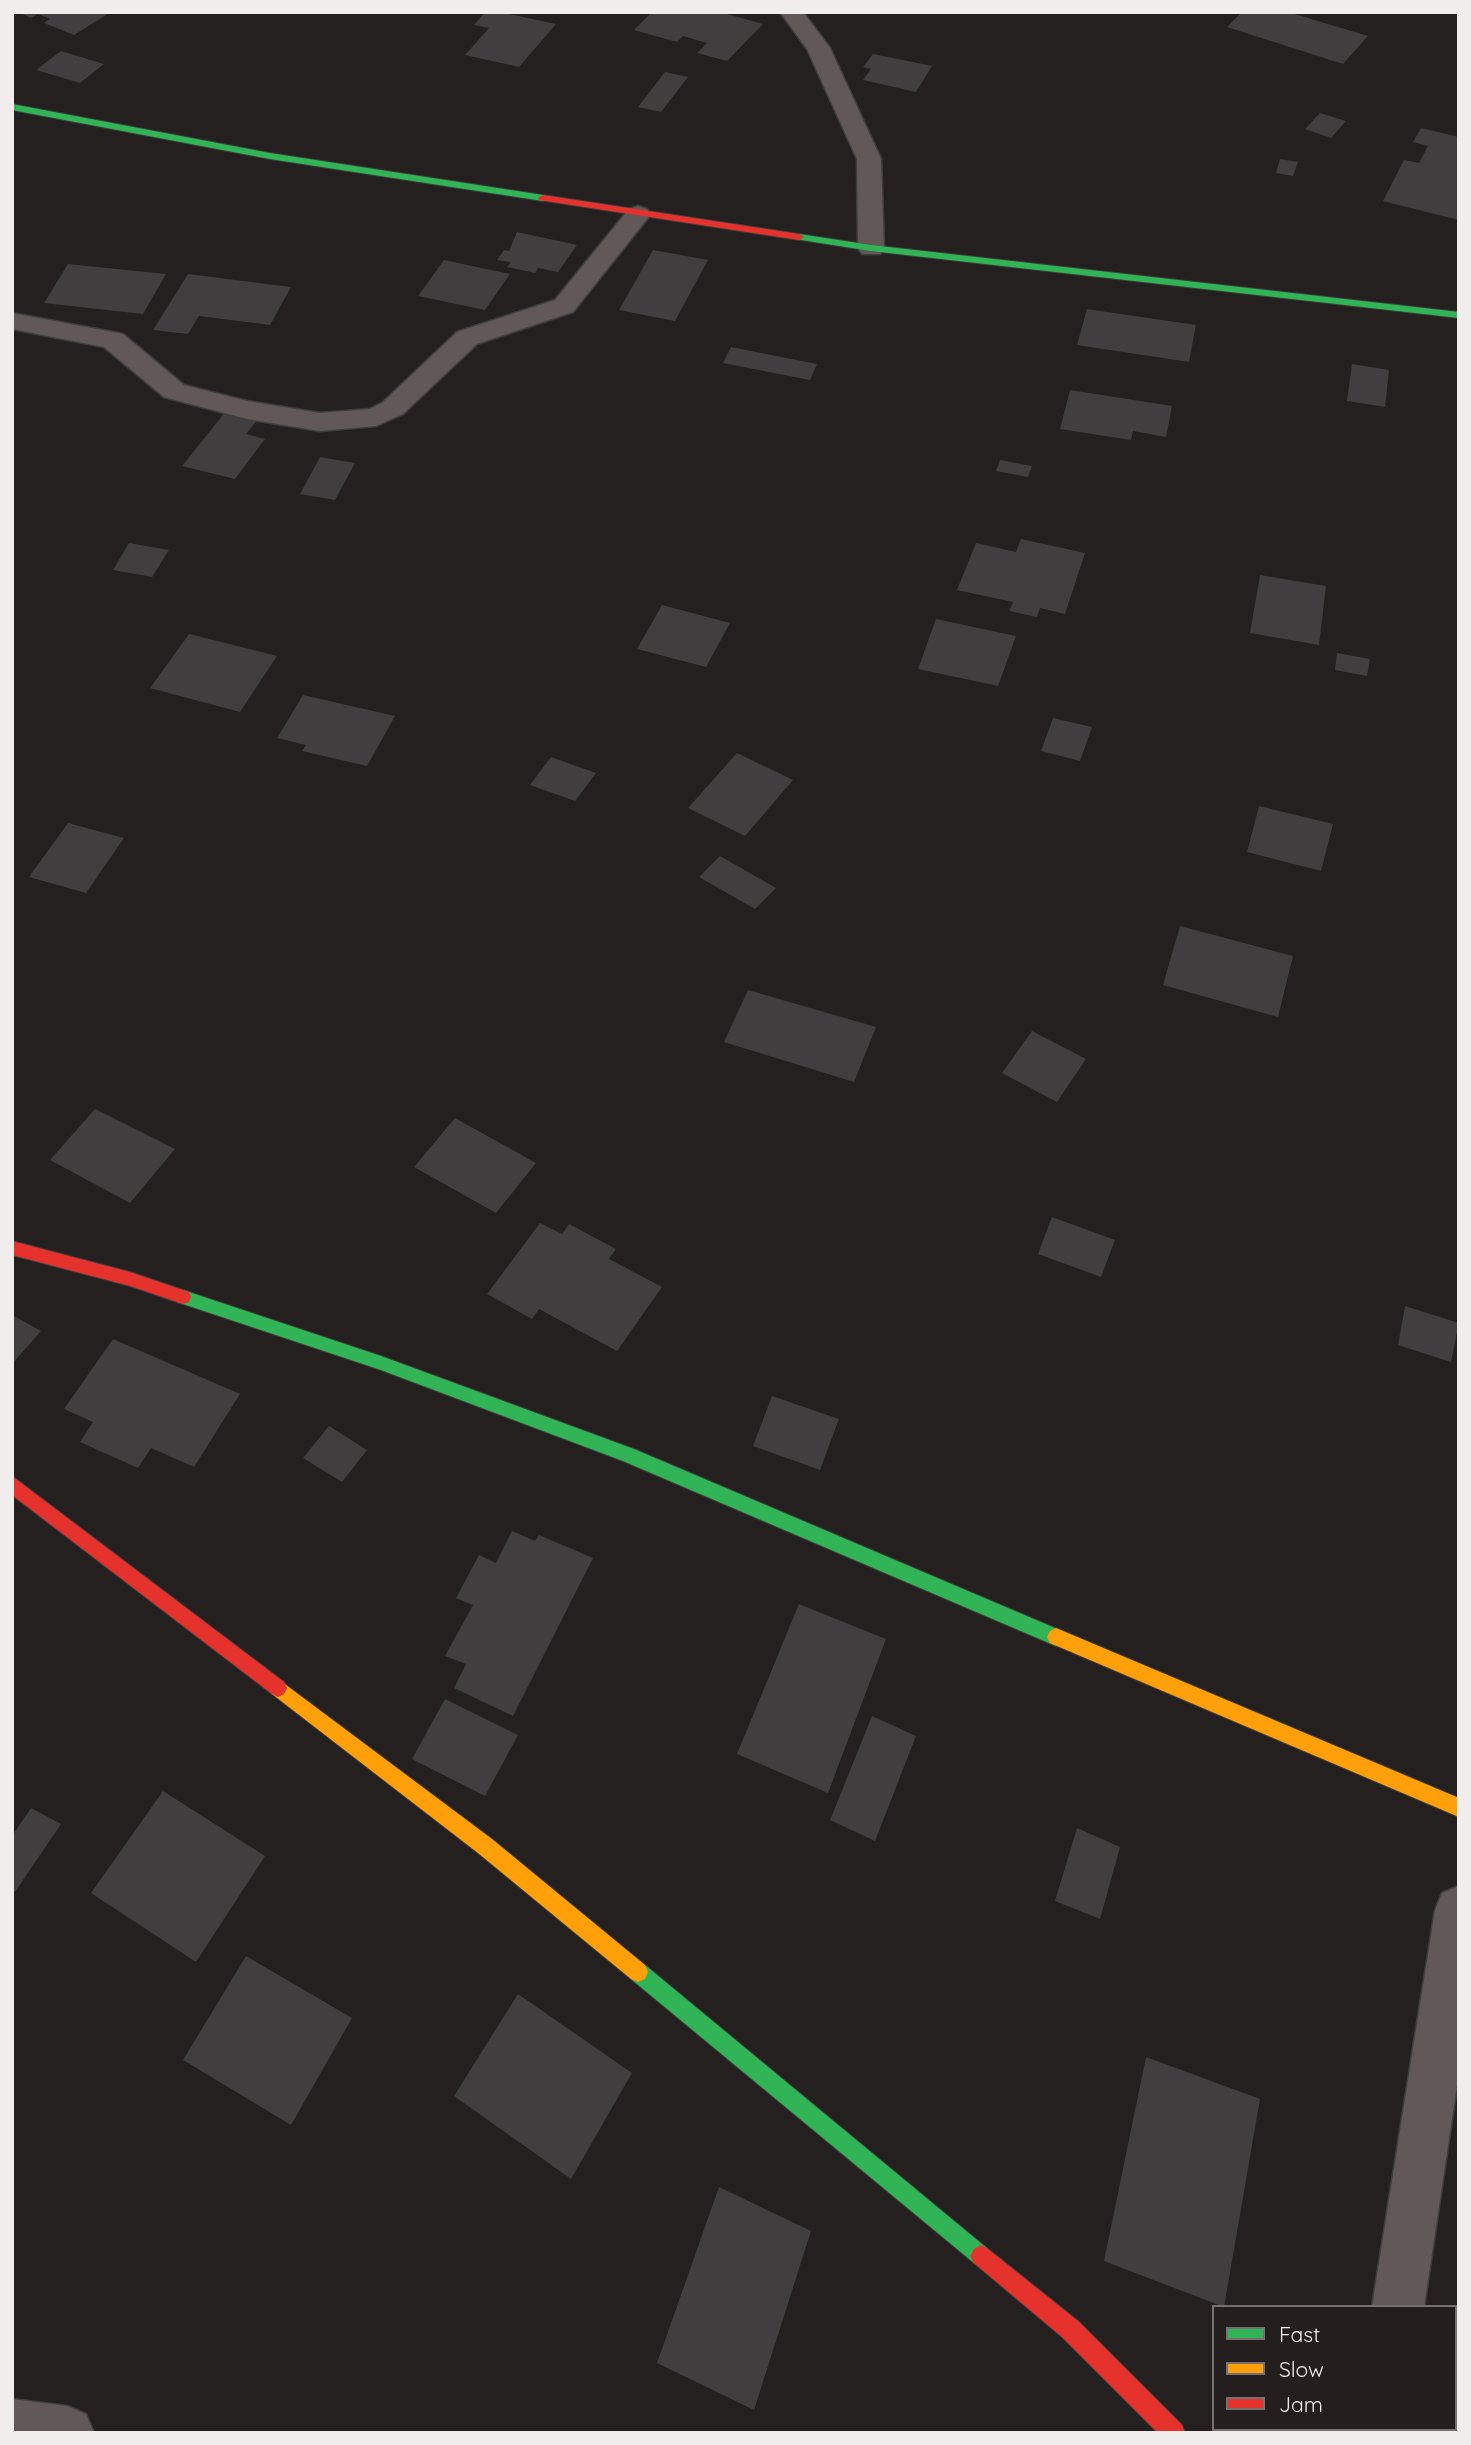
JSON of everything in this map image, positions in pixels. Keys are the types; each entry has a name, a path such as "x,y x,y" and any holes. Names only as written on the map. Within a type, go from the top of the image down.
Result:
{"street":[{"path":"791,12 818,48 869,159 871,248"},
{"path":"12,107 270,156 871,248 1459,315"},
{"path":"12,321 113,340 174,391 247,410 320,422 376,417 393,408 467,338 564,306 638,214"},
{"path":"12,1248 130,1279 382,1363 628,1455 1459,1808"},
{"path":"12,1484 495,1854 1070,2329 1174,2433"},
{"path":"1398,2305 1459,1910"},
{"path":"12,2426 67,2433"}],"building":[{"path":"18,12 111,12 74,35 44,23 50,19 38,14 31,18"},
{"path":"485,12 500,12 556,24 519,67 465,55 489,28 474,25"},
{"path":"652,12 720,12 763,24 727,61 697,53 707,43 683,36 677,42 634,30"},
{"path":"1242,12 1288,12 1368,36 1343,64 1227,27"},
{"path":"61,51 104,64 80,83 36,70"},
{"path":"873,54 932,66 916,92 863,80 871,69 863,67"},
{"path":"665,72 688,77 661,112 638,107"},
{"path":"1320,113 1346,121 1331,138 1305,129"},
{"path":"1421,128 1459,137 1459,220 1383,201 1404,160 1419,163 1428,146 1413,142"},
{"path":"1280,159 1298,162 1293,176 1276,173"},
{"path":"517,232 577,245 558,272 538,268 535,273 507,267 511,262 497,260 504,250 509,251"},
{"path":"653,250 708,260 675,321 619,310"},
{"path":"444,260 510,274 485,310 418,296"},
{"path":"68,264 166,274 143,314 44,303"},
{"path":"188,274 291,287 270,325 199,316 188,334 153,330"},
{"path":"1087,309 1196,325 1189,362 1077,345"},
{"path":"731,347 817,364 810,380 723,363"},
{"path":"1352,364 1389,370 1385,407 1347,401"},
{"path":"1070,390 1172,406 1166,437 1133,431 1131,440 1060,429"},
{"path":"226,411 258,419 246,434 265,439 235,479 182,466"},
{"path":"320,457 355,463 335,500 300,494"},
{"path":"1000,460 1032,466 1028,477 996,471"},
{"path":"1021,539 1085,553 1065,614 1040,608 1037,617 1009,611 1013,602 957,590 976,543 1016,552"},
{"path":"129,543 169,550 152,577 113,570"},
{"path":"1260,575 1326,586 1319,645 1250,633"},
{"path":"662,605 730,623 706,667 637,649"},
{"path":"936,619 1016,636 998,686 918,669"},
{"path":"189,634 277,656 240,712 150,688"},
{"path":"1337,653 1370,659 1367,676 1335,670"},
{"path":"303,695 395,716 367,766 302,751 306,745 277,738"},
{"path":"1053,718 1092,727 1080,761 1041,751"},
{"path":"737,753 793,780 745,836 688,808"},
{"path":"551,757 596,773 575,801 530,785"},
{"path":"1259,806 1333,824 1321,871 1247,852"},
{"path":"68,823 124,838 86,893 29,877"},
{"path":"720,856 776,888 755,909 699,877"},
{"path":"1180,926 1293,956 1278,1017 1163,985"},
{"path":"748,990 876,1027 854,1082 724,1042"},
{"path":"1032,1031 1086,1059 1057,1102 1002,1073"},
{"path":"95,1109 175,1149 130,1203 50,1160"},
{"path":"455,1118 536,1163 496,1213 414,1167"},
{"path":"1052,1217 1115,1240 1101,1277 1038,1254"},
{"path":"540,1223 562,1234 569,1224 616,1249 609,1259 662,1287 617,1351 539,1309 532,1319 487,1294"},
{"path":"1405,1306 1459,1323 1451,1362 1398,1345"},
{"path":"12,1315 41,1331 12,1364"},
{"path":"113,1339 240,1394 194,1467 151,1448 138,1468 80,1442 93,1422 64,1409"},
{"path":"772,1396 839,1419 820,1470 753,1446"},
{"path":"329,1426 367,1450 342,1482 303,1458"},
{"path":"512,1531 535,1541 539,1535 593,1558 513,1716 454,1688 466,1664 445,1656 473,1605 456,1598 479,1555 496,1563"},
{"path":"799,1604 886,1639 828,1793 737,1754"},
{"path":"445,1699 518,1735 485,1796 412,1759"},
{"path":"872,1716 916,1736 875,1841 830,1820"},
{"path":"163,1791 265,1856 196,1962 91,1893"},
{"path":"31,1808 61,1824 15,1892 12,1891 12,1836"},
{"path":"1077,1828 1120,1847 1100,1919 1055,1901"},
{"path":"246,1956 352,2018 291,2125 183,2060"},
{"path":"518,1994 632,2073 571,2179 454,2096"},
{"path":"1146,2057 1260,2099 1224,2305 1104,2261"},
{"path":"719,2187 811,2231 754,2410 657,2363"}],"traffic: fast":[{"path":"12,107 270,156 543,198"},
{"path":"799,237 871,248 1459,315"},
{"path":"183,1297 381,1363 628,1455 1056,1637"},
{"path":"638,1972 981,2256"}],"traffic: slow":[{"path":"1056,1637 1459,1808"},
{"path":"278,1688 485,1846 638,1972"}],"traffic: jam":[{"path":"543,198 799,237"},
{"path":"12,1248 130,1279 183,1297"},
{"path":"12,1484 278,1688"},
{"path":"981,2256 1070,2329 1174,2433"}]}
